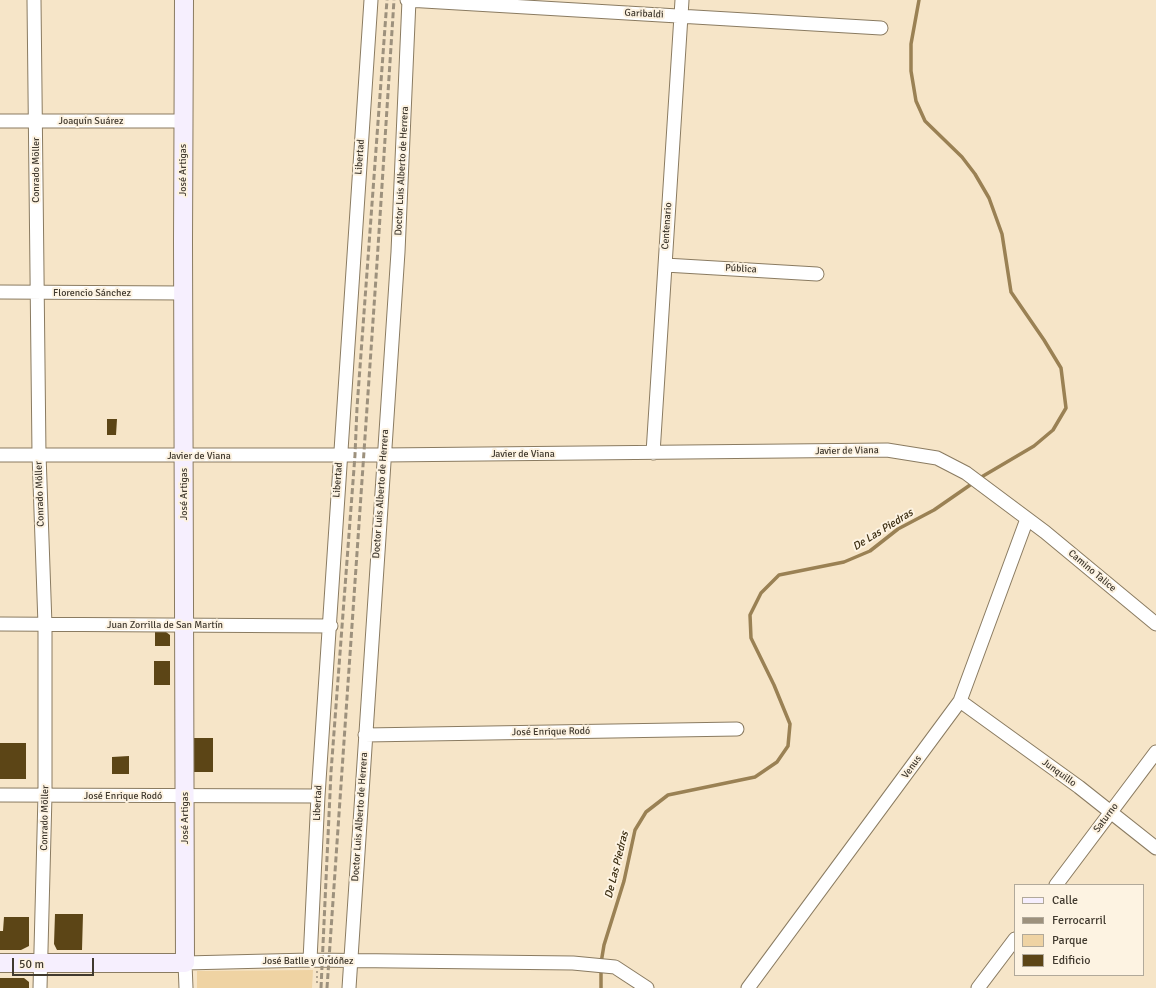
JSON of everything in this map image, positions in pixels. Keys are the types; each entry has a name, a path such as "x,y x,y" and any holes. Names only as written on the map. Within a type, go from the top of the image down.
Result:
{"street":[{"name":"Conrado Möller","path":"34,0 38,454 45,624 45,795 40,988"},
{"name":"José Artigas","path":"184,0 183,293 186,988"},
{"name":"Libertad","path":"310,960 318,796 331,626 340,454 371,0"},
{"name":"Garibaldi","path":"408,0 882,28"},
{"name":"Doctor Luis Alberto de Herrera","path":"349,988 398,252 408,0"},
{"name":"Centenario","path":"653,453 682,0"},
{"name":"Joaquín Suárez","path":"0,121 183,121"},
{"name":"Pública","path":"665,265 817,274"},
{"name":"Florencio Sánchez","path":"0,292 183,293"},
{"name":"Javier de Viana","path":"0,455 384,455 887,450 937,458 966,473 1027,519"},
{"name":"Camino Talice","path":"1027,519 1045,532 1156,624"},
{"name":"Venus","path":"748,988 960,701 1027,519"},
{"name":"Juan Zorrilla de San Martín","path":"0,624 331,626"},
{"name":"Junquillo","path":"960,701 1079,787 1156,848"},
{"name":"José Enrique Rodó","path":"365,736 737,729"},
{"name":"Saturno","path":"1057,884 1156,752"},
{"name":"José Enrique Rodó","path":"0,795 318,796"},
{"path":"978,988 1014,940"},
{"name":"José Batlle y Ordóñez","path":"0,963 186,963 310,960 573,963 615,967 647,988"}],"green space":[{"path":"313,970 312,988 197,988 197,971"}],"building":[{"path":"107,419 117,419 116,435 107,435"},
{"path":"155,632 166,632 170,635 170,646 155,646"},
{"path":"154,661 170,661 170,685 154,685"},
{"path":"194,738 213,738 213,772 194,772"},
{"path":"0,743 26,743 26,779 0,779"},
{"path":"129,756 129,774 112,774 112,757"},
{"path":"55,914 83,914 82,950 57,950 54,944"},
{"path":"4,917 29,917 29,946 21,950 0,950 0,931 3,931"},
{"path":"0,978 24,978 29,982 29,988 0,988"}],"waterway":[{"name":"De Las Piedras","path":"919,0 911,44 911,71 916,101 925,121 962,157 975,174 989,198 1002,234 1011,292 1061,368 1066,408 1053,430 1034,446 978,479"},
{"name":"De Las Piedras","path":"601,963 604,945 624,881 635,830 646,812 668,795 755,777 777,762 788,746 790,724 774,685 751,638 750,615 761,593 779,575 844,562 870,551 898,529 934,510 973,483"},
{"name":"De Las Piedras","path":"601,969 601,988"}],"railway":[{"path":"321,988 331,772 387,0"},
{"path":"327,988 394,0"}]}
